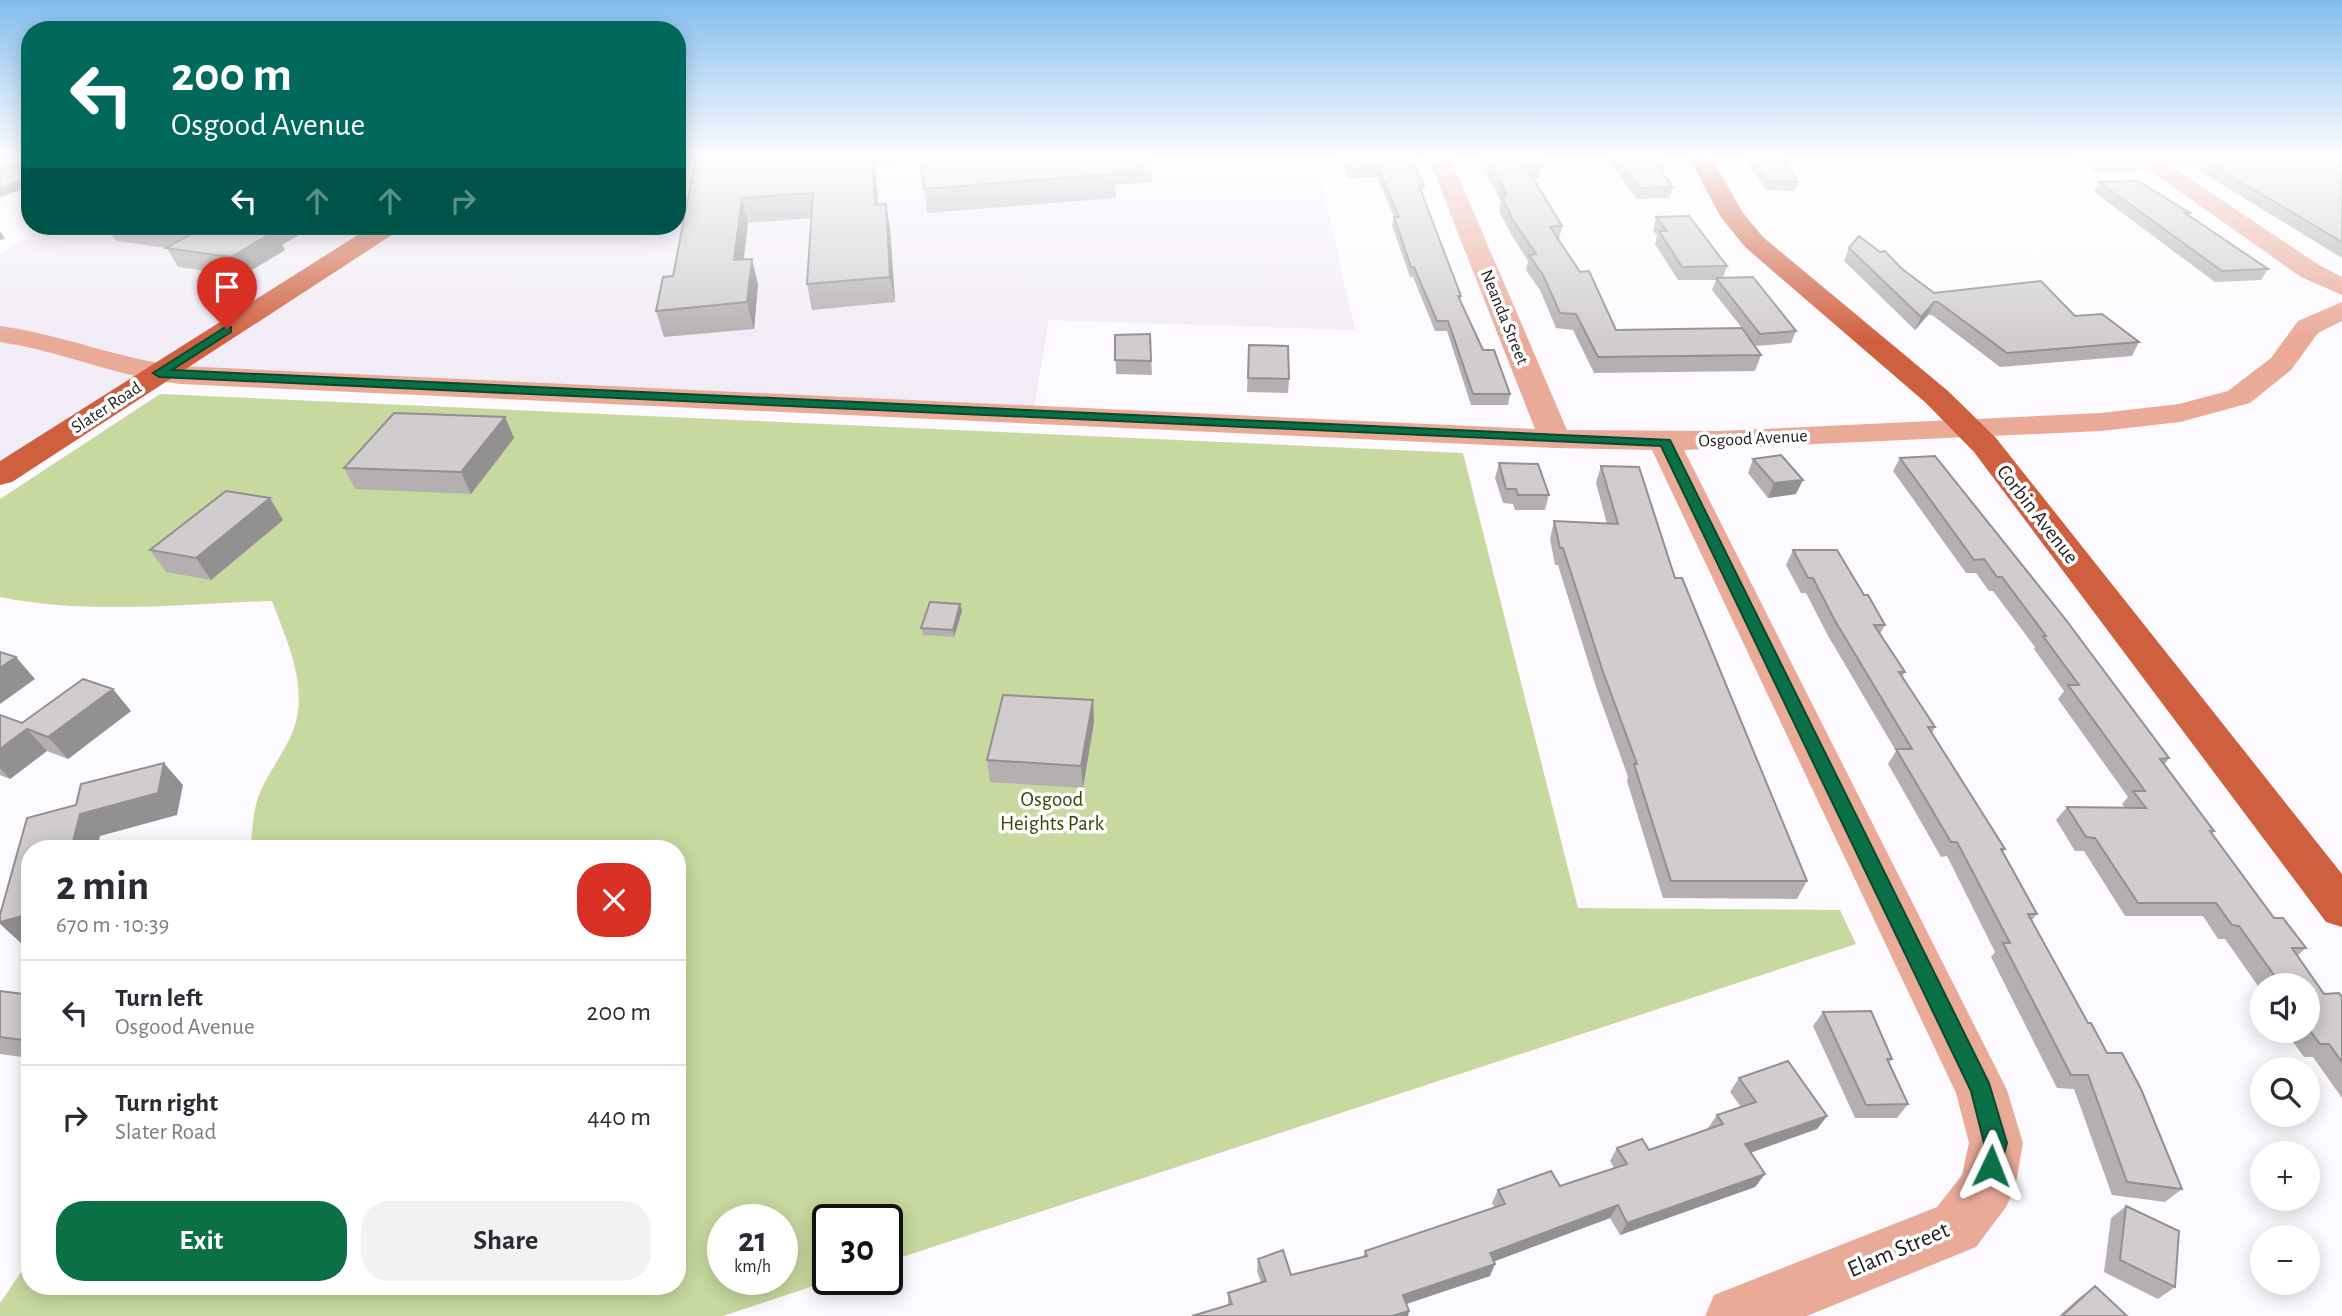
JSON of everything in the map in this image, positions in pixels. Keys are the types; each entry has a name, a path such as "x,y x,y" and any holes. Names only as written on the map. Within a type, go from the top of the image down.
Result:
{"main road":[{"name":"Corbin Avenue","path":"1734,218 1754,242 1970,428 2342,908"},
{"name":"Slater Road","path":"0,475 375,235"}],"street":[{"name":"Neanda Street","path":"1464,218 1555,439"},
{"path":"2233,218 2310,271 2342,287"},
{"name":"Osgood Avenue","path":"0,334 58,343 126,366 159,373 1665,443 2101,422 2166,415 2239,397 2281,364 2308,327 2342,310"},
{"name":"Elam Street","path":"1665,443 1981,1090 1996,1143 1987,1188 1956,1227 1735,1316"}],"shaded area":[{"path":"686,218 1329,218 1355,330 1049,320 1033,414 159,373 0,475 0,254 32,235 686,235"}],"green space":[{"name":"Osgood Heights Park","path":"160,394 1463,453 1578,908 1840,910 1856,944 903,1257 903,1204 812,1204 812,1287 798,1291 798,1204 707,1204 707,1295 787,1295 723,1316 0,1316 0,1303 21,1272 21,1295 686,1295 686,840 252,840 258,797 291,736 299,702 296,672 272,601 101,607 0,597 0,499"}],"building":[{"path":"686,218 739,218 734,260 752,259 747,302 656,311 663,277 673,276 681,235 686,235"},
{"path":"811,218 887,218 890,277 807,284"},
{"path":"1394,218 1431,218 1461,296 1458,296 1483,350 1494,350 1510,394 1473,394 1448,321 1437,321 1414,267 1411,267"},
{"path":"1557,218 1562,226 1550,227 1580,272 1589,271 1616,330 1742,328 1761,355 1598,357 1576,314 1560,313 1543,275 1529,255 1536,254 1513,220"},
{"path":"1657,218 1691,218 1727,266 1682,267 1659,231 1667,231"},
{"path":"2149,218 2193,218 2268,269 2222,271"},
{"path":"2302,218 2342,218 2342,242"},
{"path":"189,235 268,235 231,257 166,248"},
{"path":"1859,236 1880,252 1885,251 1901,268 1934,293 2041,281 2075,316 2102,314 2139,342 2007,353 1938,302 1934,302 1921,317 1849,248"},
{"path":"1753,277 1796,331 1760,334 1716,278"},
{"path":"1150,334 1151,361 1115,360 1115,335"},
{"path":"1249,345 1288,346 1289,379 1248,378"},
{"path":"394,413 505,417 461,472 344,468"},
{"path":"1781,455 1803,480 1774,483 1753,459"},
{"path":"1935,456 2066,620 2169,758 2160,759 2214,831 2210,831 2274,918 2283,918 2306,948 2292,948 2309,973 2272,973 2239,926 2232,925 2216,903 2138,903 2095,838 2086,837 2067,807 2146,808 2133,791 2145,791 2068,685 2079,685 2043,636 2046,636 2002,577 1997,577 1984,559 1974,560 1900,458"},
{"path":"1499,463 1538,464 1549,495 1518,495 1516,489 1506,489"},
{"path":"1601,466 1639,467 1675,578 1682,578 1807,881 1671,881 1634,764 1637,764 1603,672 1563,548 1560,548 1554,521 1618,524"},
{"path":"226,491 270,498 196,558 150,550"},
{"path":"1793,550 1837,550 1864,595 1868,595 1885,625 1874,625 1905,672 1899,672 1935,727 1928,727 2005,849 2001,849 2037,914 2028,914 2088,1023 2091,1023 2107,1053 2122,1053 2141,1089 2182,1189 2127,1182 2088,1075 2071,1075 2003,943 2010,943 1957,842 1951,842 1896,749 1912,749 1834,619 1813,578 1808,578"},
{"path":"930,602 960,604 953,630 921,628"},
{"path":"0,652 16,657 0,668"},
{"path":"83,679 113,689 48,737 27,729 0,749 0,715 22,723"},
{"path":"1003,695 1093,700 1081,766 987,760"},
{"path":"164,763 158,793 80,814 73,840 21,840 21,916 0,922 0,915 27,818 76,805 81,784"},
{"path":"2320,988 2324,994 2339,993 2342,997 2342,1062 2329,1044 2320,1044"},
{"path":"0,991 21,994 21,1040 0,1037"},
{"path":"1871,1011 1892,1059 1887,1059 1908,1104 1866,1105 1823,1012"},
{"path":"1788,1061 1827,1116 1745,1144 1765,1174 1627,1223 1618,1205 1490,1253 1495,1264 1403,1295 1409,1311 1392,1316 1192,1316 1232,1304 1228,1293 1266,1281 1258,1259 1283,1250 1291,1275 1367,1256 1365,1251 1505,1204 1498,1190 1551,1171 1560,1186 1627,1164 1617,1148 1642,1139 1649,1150 1723,1124 1717,1115 1756,1102 1739,1078"},
{"path":"2126,1206 2179,1231 2175,1287 2120,1260"},
{"path":"2095,1286 2127,1316 2062,1316"}],"route":[{"path":"227,329 159,373 1665,443 1981,1090 1996,1143 1991,1166"}]}
